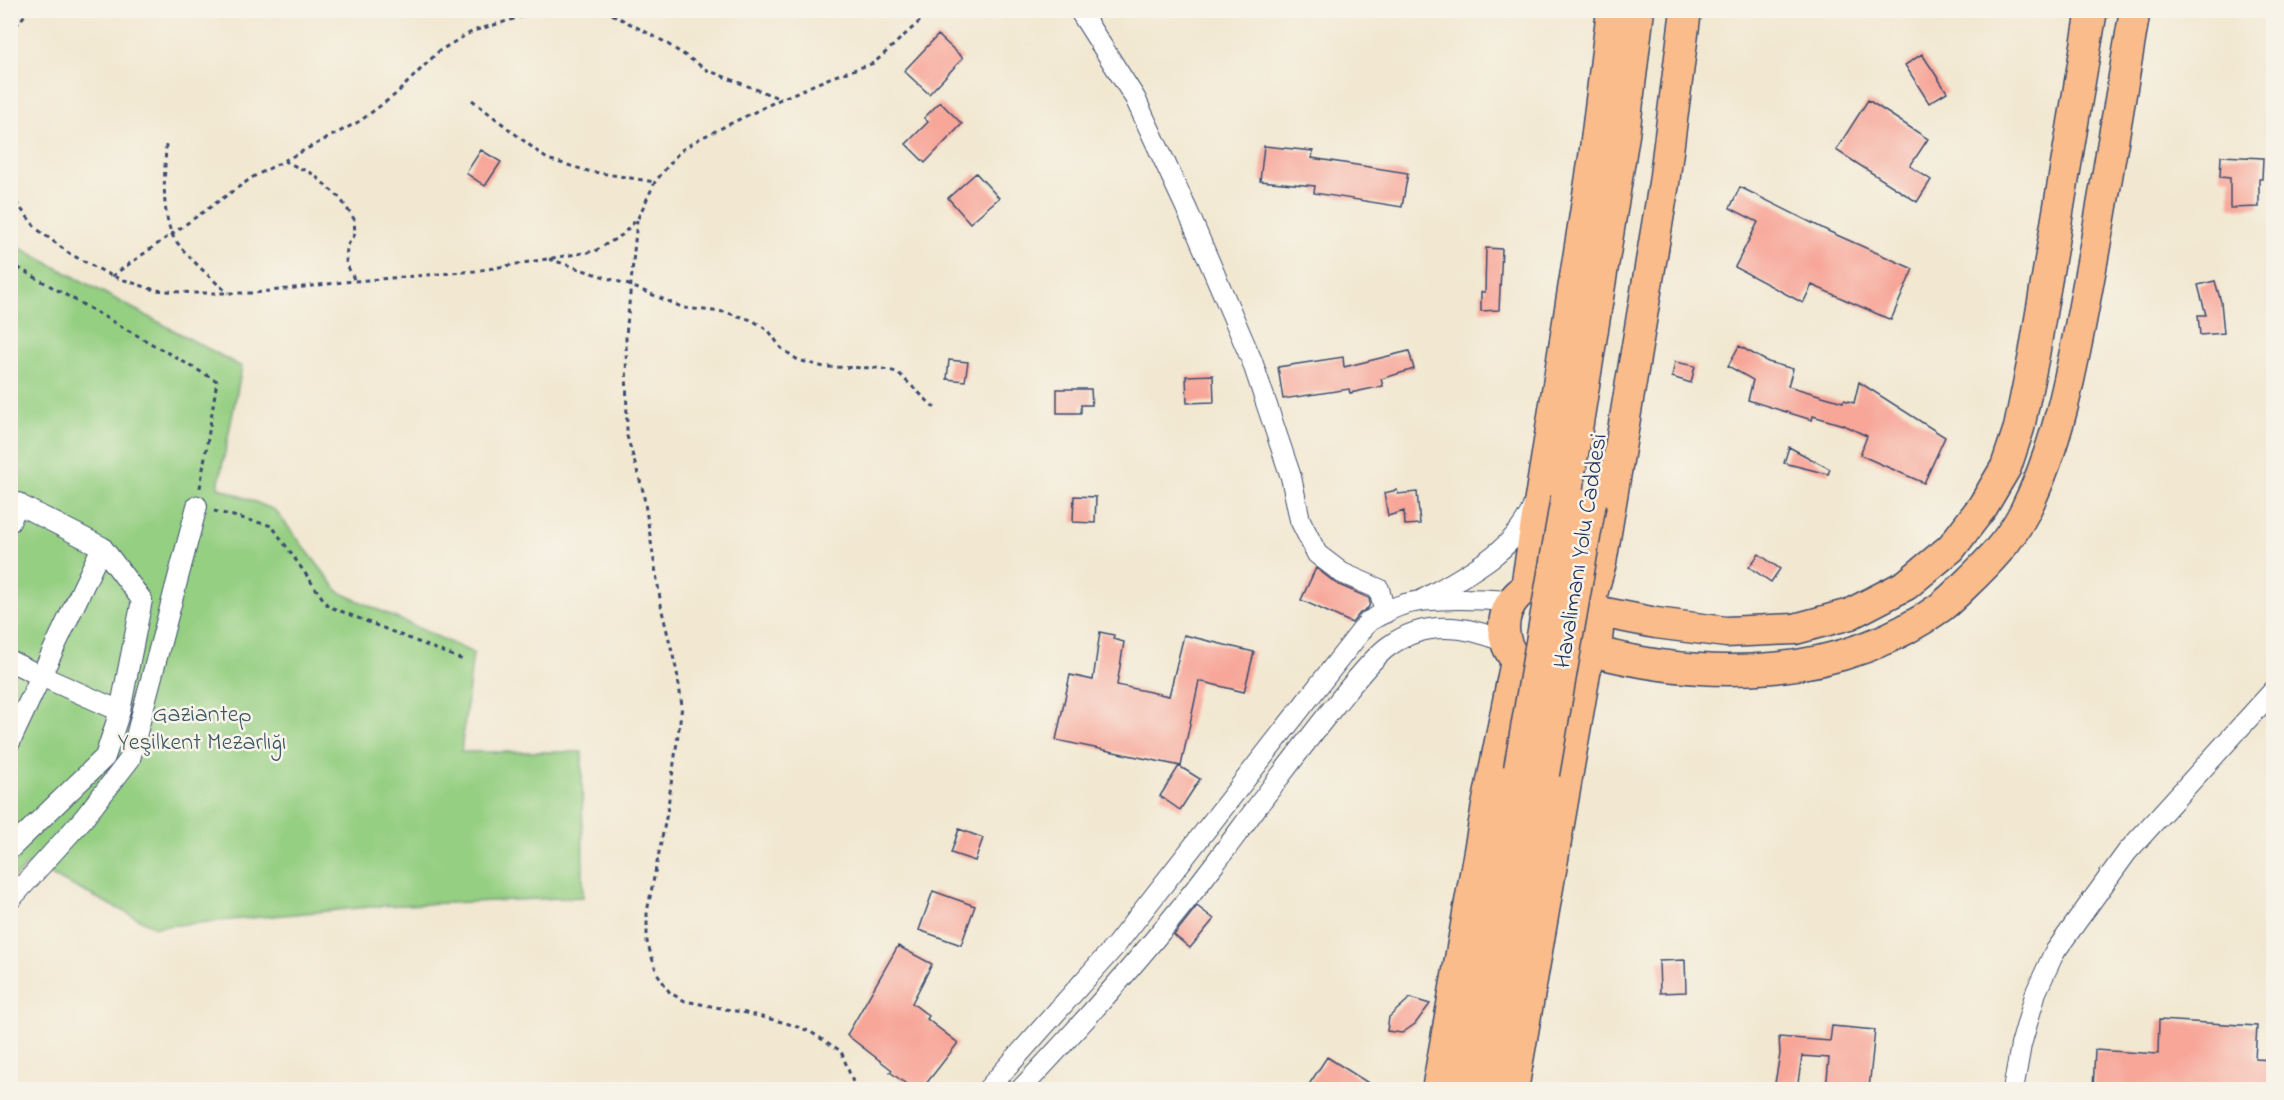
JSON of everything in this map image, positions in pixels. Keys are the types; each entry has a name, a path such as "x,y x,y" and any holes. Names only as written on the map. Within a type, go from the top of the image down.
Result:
{"highway":[{"path":"1437,1089 1486,812 1511,651 1503,620 1519,594 1566,495 1592,168 1612,10"},
{"name":"Havalimanı Yolu Caddesi","path":"1489,1089 1532,772 1566,495 1624,135 1639,10"},
{"name":"Havalimanı Yolu Caddesi","path":"1566,495 1647,153 1665,10"},
{"path":"1513,1089 1590,654 1598,631 1592,606 1664,183 1686,10"},
{"path":"2056,216 2079,10"},
{"path":"1519,594 1535,583 1556,581 1575,587 1592,606 1656,622 1726,632 1795,629 1850,614 1906,585 1951,548 1983,506 2006,467 2019,428 2034,355 2092,10"},
{"path":"2099,224 2135,10"},
{"path":"1590,654 1651,664 1717,670 1794,666 1860,650 1899,634 1942,606 1995,557 2023,515 2044,470 2062,413 2144,10"},
{"path":"1511,651 1535,672 1557,675 1577,667 1590,654"},
{"name":"Havalimanı Yolu Caddesi","path":"1464,1089 1532,772"}],"street":[{"path":"1079,10 1135,98 1188,212 1252,361 1291,477 1300,520 1317,554 1342,573 1379,589 1385,613"},
{"path":"1418,602 1472,572 1495,555 1531,513 1566,495"},
{"path":"10,900 84,818 130,759 197,506"},
{"path":"10,849 105,757 120,711 142,600 102,546 13,508"},
{"path":"10,742 102,546"},
{"path":"987,1089 1116,945 1369,621 1400,606 1418,602 1519,594"},
{"path":"1020,1089 1061,1046 1153,939 1211,868 1291,759 1350,687 1388,646 1416,631 1439,627 1468,629 1511,651"},
{"path":"10,661 120,711"},
{"path":"2013,1089 2021,1045 2036,992 2055,953 2127,852 2274,690"}],"path":[{"path":"10,33 29,10"},
{"path":"112,276 253,177 360,121 396,94 439,51 473,31 545,10"},
{"path":"604,10 663,41 707,70 781,99"},
{"path":"856,1089 840,1051 810,1031 746,1013 685,1001 670,993 657,973 647,942 647,912 667,813 682,706 677,672 662,611 643,491 627,436 626,336 629,285 638,218 655,182 680,152 699,139 781,99 832,77 874,63 932,10"},
{"path":"472,100 547,159 588,171 655,182"},
{"path":"165,145 164,198 171,234 204,272 228,293"},
{"path":"284,161 313,174 340,198 354,219 355,234 347,246 346,263 355,281"},
{"path":"10,195 37,229 70,254 112,276 155,290 194,293 254,293 355,281 475,272 594,251 622,235 638,218"},
{"path":"548,259 629,285 684,308 724,312 752,320 769,331 781,348 798,360 824,367 879,368 897,372 937,410"},
{"path":"10,263 217,381 197,506 272,526 328,606 463,660"}],"green space":[{"name":"Gaziantep Yeşilkent Mezarlığı","path":"11,243 242,367 218,487 275,510 339,592 473,653 461,752 582,752 583,897 380,906 155,927 29,864 11,881"}],"building":[{"path":"938,35 963,58 929,94 904,71"},
{"path":"1922,54 1947,92 1929,103 1905,65"},
{"path":"1868,100 1928,139 1910,166 1931,180 1917,202 1836,150"},
{"path":"940,102 962,124 925,163 906,144 928,122 924,118"},
{"path":"1264,146 1313,151 1312,158 1408,173 1402,207 1314,193 1315,186 1260,181"},
{"path":"481,150 501,162 485,186 466,173"},
{"path":"2221,156 2263,158 2262,179 2259,179 2259,207 2230,208 2230,178 2220,177"},
{"path":"976,173 999,198 970,223 948,198"},
{"path":"1740,187 1830,232 1913,269 1891,320 1812,285 1803,303 1735,267 1758,222 1730,208"},
{"path":"1486,248 1502,249 1499,310 1481,311 1481,292 1485,292"},
{"path":"2215,281 2221,302 2224,333 2200,335 2198,315 2206,315 2198,285"},
{"path":"1739,346 1768,362 1793,369 1788,386 1854,403 1859,382 1945,437 1924,483 1860,455 1867,436 1843,425 1813,416 1812,420 1748,400 1753,380 1728,366"},
{"path":"1409,351 1414,369 1381,379 1383,386 1350,393 1349,389 1283,399 1278,367 1343,357 1344,367"},
{"path":"949,360 968,362 965,381 947,379"},
{"path":"1675,362 1695,366 1691,383 1672,377"},
{"path":"1213,375 1214,402 1187,403 1186,376"},
{"path":"1057,389 1091,389 1092,405 1081,405 1081,413 1057,413"},
{"path":"1789,447 1830,469 1828,474 1784,463"},
{"path":"1397,490 1398,494 1417,492 1420,524 1405,525 1404,511 1388,516 1384,493"},
{"path":"1074,496 1096,497 1095,523 1073,522"},
{"path":"1759,554 1780,569 1771,582 1749,567"},
{"path":"1316,568 1337,584 1369,598 1368,608 1360,613 1352,623 1301,600"},
{"path":"1100,632 1114,635 1113,639 1124,642 1117,685 1169,696 1184,635 1254,652 1244,692 1199,681 1181,766 1056,740 1070,675 1093,680"},
{"path":"1179,766 1200,779 1180,810 1160,796"},
{"path":"959,829 983,838 975,861 951,853"},
{"path":"933,891 975,906 961,945 919,930"},
{"path":"1197,906 1214,919 1190,948 1174,935"},
{"path":"898,946 932,964 912,1003 929,1016 927,1019 958,1043 922,1089 913,1089 847,1035"},
{"path":"1685,960 1686,992 1660,993 1659,961"},
{"path":"1410,998 1430,1004 1415,1024 1402,1033 1387,1031 1389,1017"},
{"path":"2159,1020 2257,1026 2255,1059 2274,1060 2274,1089 2093,1089 2095,1050 2158,1054"},
{"path":"1832,1026 1875,1030 1869,1089 1826,1089 1829,1058 1802,1056 1797,1089 1774,1089 1780,1054 1779,1037 1830,1041"},
{"path":"1327,1057 1378,1089 1306,1089"}]}
